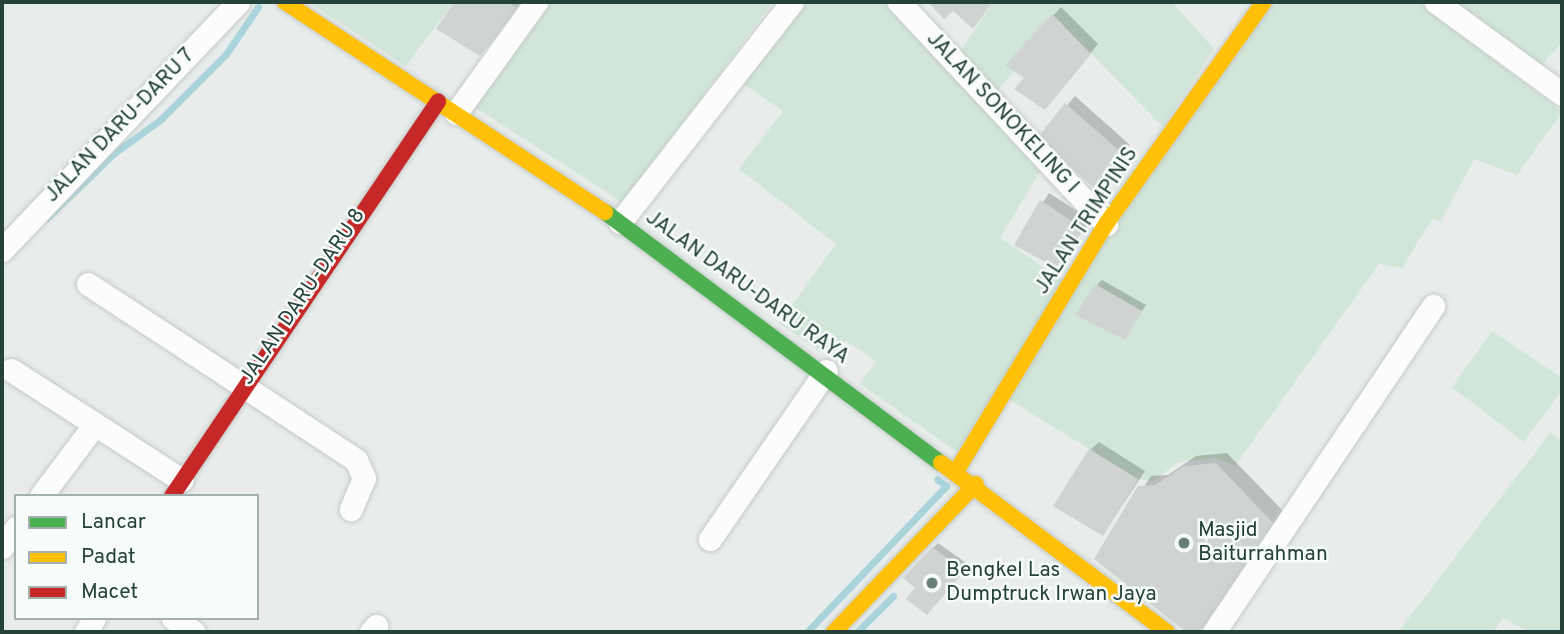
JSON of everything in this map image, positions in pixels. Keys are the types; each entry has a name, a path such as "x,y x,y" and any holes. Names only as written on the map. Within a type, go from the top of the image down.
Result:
{"street":[{"name":"JALAN DARU-DARU 7","path":"2,250 238,2"},
{"name":"JALAN DARU-DARU RAYA","path":"285,2 620,222 976,484 1167,632"},
{"path":"447,107 536,2"},
{"path":"620,222 792,2"},
{"name":"JALAN SONOKELING I","path":"899,2 1106,224"},
{"name":"JALAN TRIMPINIS","path":"957,470 1106,224 1264,2"},
{"path":"1436,2 1562,94"},
{"name":"JALAN DARU-DARU 8","path":"177,488 244,384 447,107"},
{"path":"88,284 244,384 362,466 362,484 351,509"},
{"path":"1214,632 1433,306"},
{"path":"11,370 95,425 177,488"},
{"path":"710,539 825,371"},
{"path":"43,494 95,425"},
{"path":"835,632 976,484"},
{"path":"176,620 194,632"}],"green space":[{"path":"308,2 454,2 406,66"},
{"path":"543,2 773,2 623,203 470,104"},
{"path":"800,2 883,2 1044,165 1000,238 1064,281 957,452 860,384 876,361 846,341 834,361 779,323 836,244 739,169 783,111 739,81"},
{"path":"993,2 1172,2 1214,49 1163,127 1052,14 1006,64 1014,71 994,94 956,58"},
{"path":"1274,2 1419,2 1562,112 1517,175 1474,159 1441,221 1432,219 1402,268 1379,264 1235,466 1215,458 1179,462 1153,481 1138,479 1008,399 1109,230"},
{"path":"1451,2 1562,2 1562,42 1541,66"},
{"path":"1492,331 1562,378 1562,390 1524,442 1452,387"},
{"path":"1550,433 1562,441 1562,632 1529,632 1503,618 1493,632 1398,632"}],"building":[{"path":"454,2 506,2 517,8 480,56 436,29"},
{"path":"928,2 993,2 973,29 953,11 944,19"},
{"path":"1052,14 1091,54 1045,110 1014,89 1024,78 1005,65"},
{"path":"1065,103 1123,154 1097,191 1038,137"},
{"path":"1040,200 1084,229 1056,268 1014,245"},
{"path":"1095,284 1142,311 1125,340 1075,315"},
{"path":"1089,449 1138,479 1103,536 1053,506"},
{"name":"Masjid Baiturrahman","path":"1216,463 1276,526 1200,632 1186,632 1094,559 1138,486 1155,485 1184,466"},
{"name":"Bengkel Las Dumptruck Irwan Jaya","path":"932,547 965,571 927,615 906,599 915,588 903,578"}],"waterway":[{"path":"47,218 113,154 160,120 226,54 258,7"},
{"path":"807,632 946,486 937,479"},
{"path":"857,632 893,596"}],"traffic: fast":[{"path":"605,212 941,463"}],"traffic: slow":[{"path":"285,2 605,212"},
{"path":"957,470 1106,224 1264,2"},
{"path":"941,463 1167,632"},
{"path":"834,632 976,484"}],"traffic: jam":[{"path":"173,494 438,101"}],"place":[{"name":"Masjid Baiturrahman","path":"1184,543"},
{"name":"Bengkel Las Dumptruck Irwan Jaya","path":"932,583"}]}
